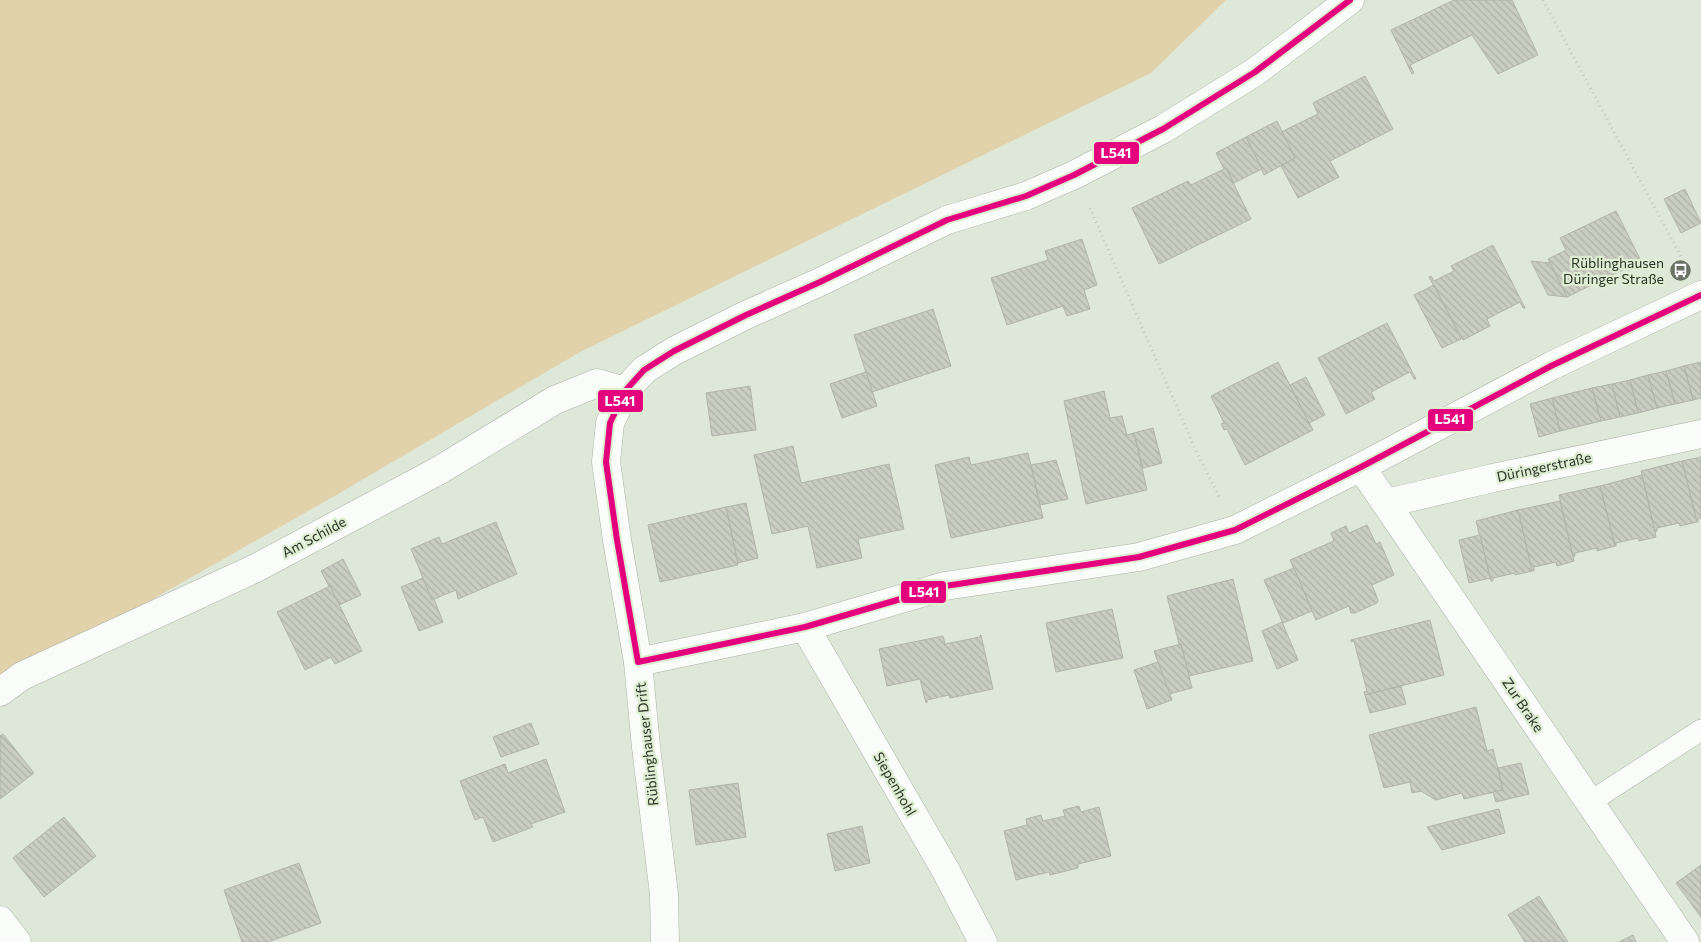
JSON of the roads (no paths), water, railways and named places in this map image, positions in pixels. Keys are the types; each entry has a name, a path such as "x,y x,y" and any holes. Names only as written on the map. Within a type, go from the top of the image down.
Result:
{"street":[{"name":"Rüblinghauser Drift","path":"665,942 664,894 646,747 638,662 606,462 610,423 625,391 644,370 674,350 947,220 1026,196 1074,176 1163,129 1256,72 1350,0"},
{"path":"638,662 805,627 945,586 1139,557 1235,530 1362,467 1551,366 1701,295"},
{"name":"Am Schilde","path":"0,692 22,676 256,568 438,471 555,400 598,383 625,391"},
{"name":"Düringerstraße","path":"1387,503 1502,476 1701,434"},
{"name":"Zur Brake","path":"1362,467 1685,942"},
{"name":"Siepenhohl","path":"805,627 946,871 983,942"},
{"path":"0,920 17,942"}],"lane":[{"path":"1590,802 1701,730"}],"place":[{"name":"Rüblinghausen Düringer Straße","path":"1680,271"}]}
